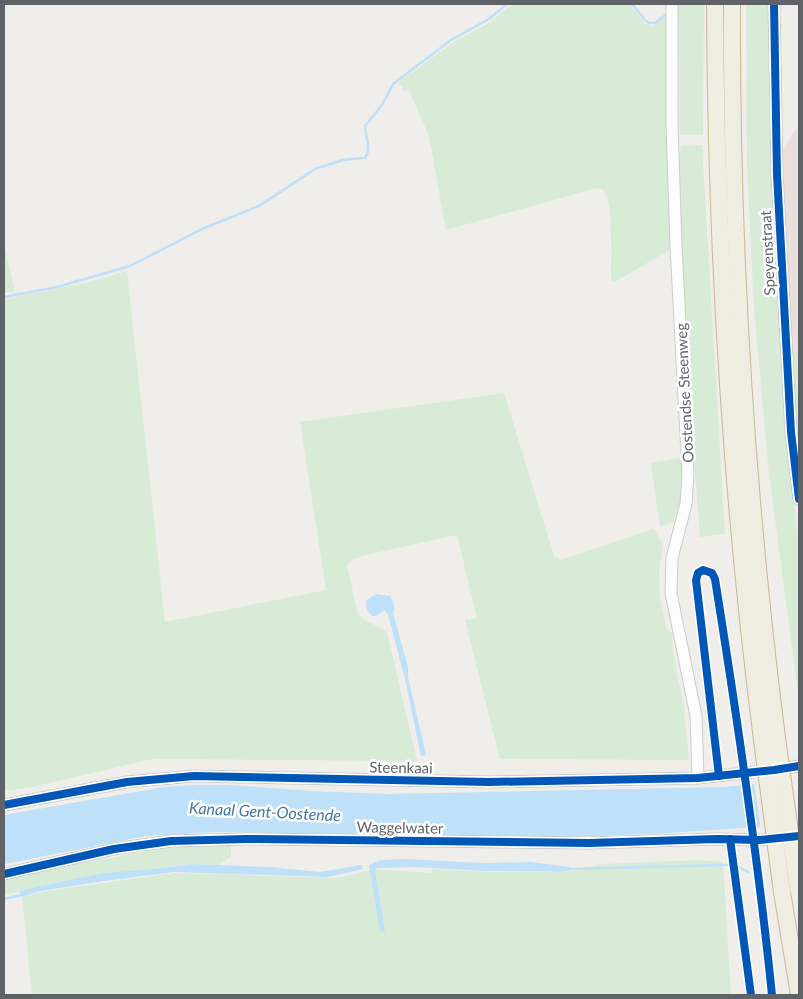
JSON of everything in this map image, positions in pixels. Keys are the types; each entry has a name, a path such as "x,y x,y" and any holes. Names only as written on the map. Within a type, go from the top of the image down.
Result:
{"highway":[{"path":"715,4 717,166 726,355 741,552 793,892 799,995"},
{"path":"732,4 733,182 738,308 763,623 769,739"}],"street":[{"name":"Oostendse Steenweg","path":"672,4 672,114 676,238 688,474 686,504 672,558 671,593 696,716 698,778"},
{"name":"Speyenstraat","path":"774,4 777,174 791,432 799,499"},
{"name":"Steenkaai","path":"4,805 126,782 194,776 488,782 698,778 799,766"},
{"name":"Waggelwater","path":"4,874 114,849 171,841 246,839 589,844 717,839 759,840 799,836"}],"shaded area":[{"path":"799,124 799,473 780,154"}],"green space":[{"path":"512,4 629,4 645,24 652,26 669,15 673,248 616,281 612,282 611,277 610,212 606,195 598,188 446,230 429,136 408,88 404,91 399,82 452,43 490,22"},
{"path":"678,4 704,4 703,135 680,135"},
{"path":"746,4 770,4 788,447 799,544 799,739 798,693 769,474 754,308 747,164"},
{"path":"702,145 725,534 700,537 677,193 681,146"},
{"path":"4,244 15,291 4,293"},
{"path":"127,271 165,622 326,590 300,422 504,393 554,556 560,560 654,529 663,545 659,571 660,598 666,627 672,634 673,654 684,708 689,760 500,759 465,620 477,618 457,535 365,555 353,559 347,566 358,614 387,632 417,761 152,759 32,787 4,791 4,299 81,284"},
{"path":"793,355 799,355 799,473 790,359"},
{"path":"684,457 682,495 674,521 660,527 651,463"},
{"path":"181,846 231,846 231,857 218,865 190,864 166,868 102,873 4,895 4,878 48,868"},
{"path":"699,860 723,862 731,995 32,995 22,897 47,891 174,873 339,878 373,869 432,873 432,869 489,872 566,871 604,864"}],"water":[{"path":"377,594 390,596 394,604 393,613 408,667 408,677 426,755 421,756 405,679 388,614 384,610 376,616 372,616 367,610 366,601"},
{"name":"Kanaal Gent-Oostende","path":"775,782 799,824 653,834 543,838 219,832 146,836 4,864 4,815 164,787 231,785 388,794 723,787"},
{"path":"406,859 481,863 531,862 570,867 570,870 485,871 416,867 377,868 375,870 385,931 380,932 369,865 381,860"},
{"path":"190,864 270,867 320,872 362,865 363,869 327,877 174,872 40,891 22,897 19,891 102,873 166,868"}],"pier":[{"path":"799,776 799,827 761,830 754,782"},
{"path":"749,782 756,830 750,831 744,783"}],"waterway":[{"path":"4,297 57,287 130,266 202,229 259,206 315,169 343,160 365,158 368,150 365,126 382,105 393,84 451,40 489,19 507,4"},
{"path":"632,4 649,23 655,23 668,13"},
{"path":"570,869 727,865"},
{"path":"737,866 748,872"},
{"path":"4,899 21,895"}],"cycle path":[{"path":"774,4 777,174 791,432 799,499"},
{"path":"719,776 696,580 698,573 703,570 712,573 715,579 746,787 772,995"},
{"path":"4,805 127,782 194,776 489,782 698,778 799,766"},
{"path":"4,874 114,849 171,841 246,839 589,843 717,839 759,840 799,836"},
{"path":"730,839 751,995"}]}
